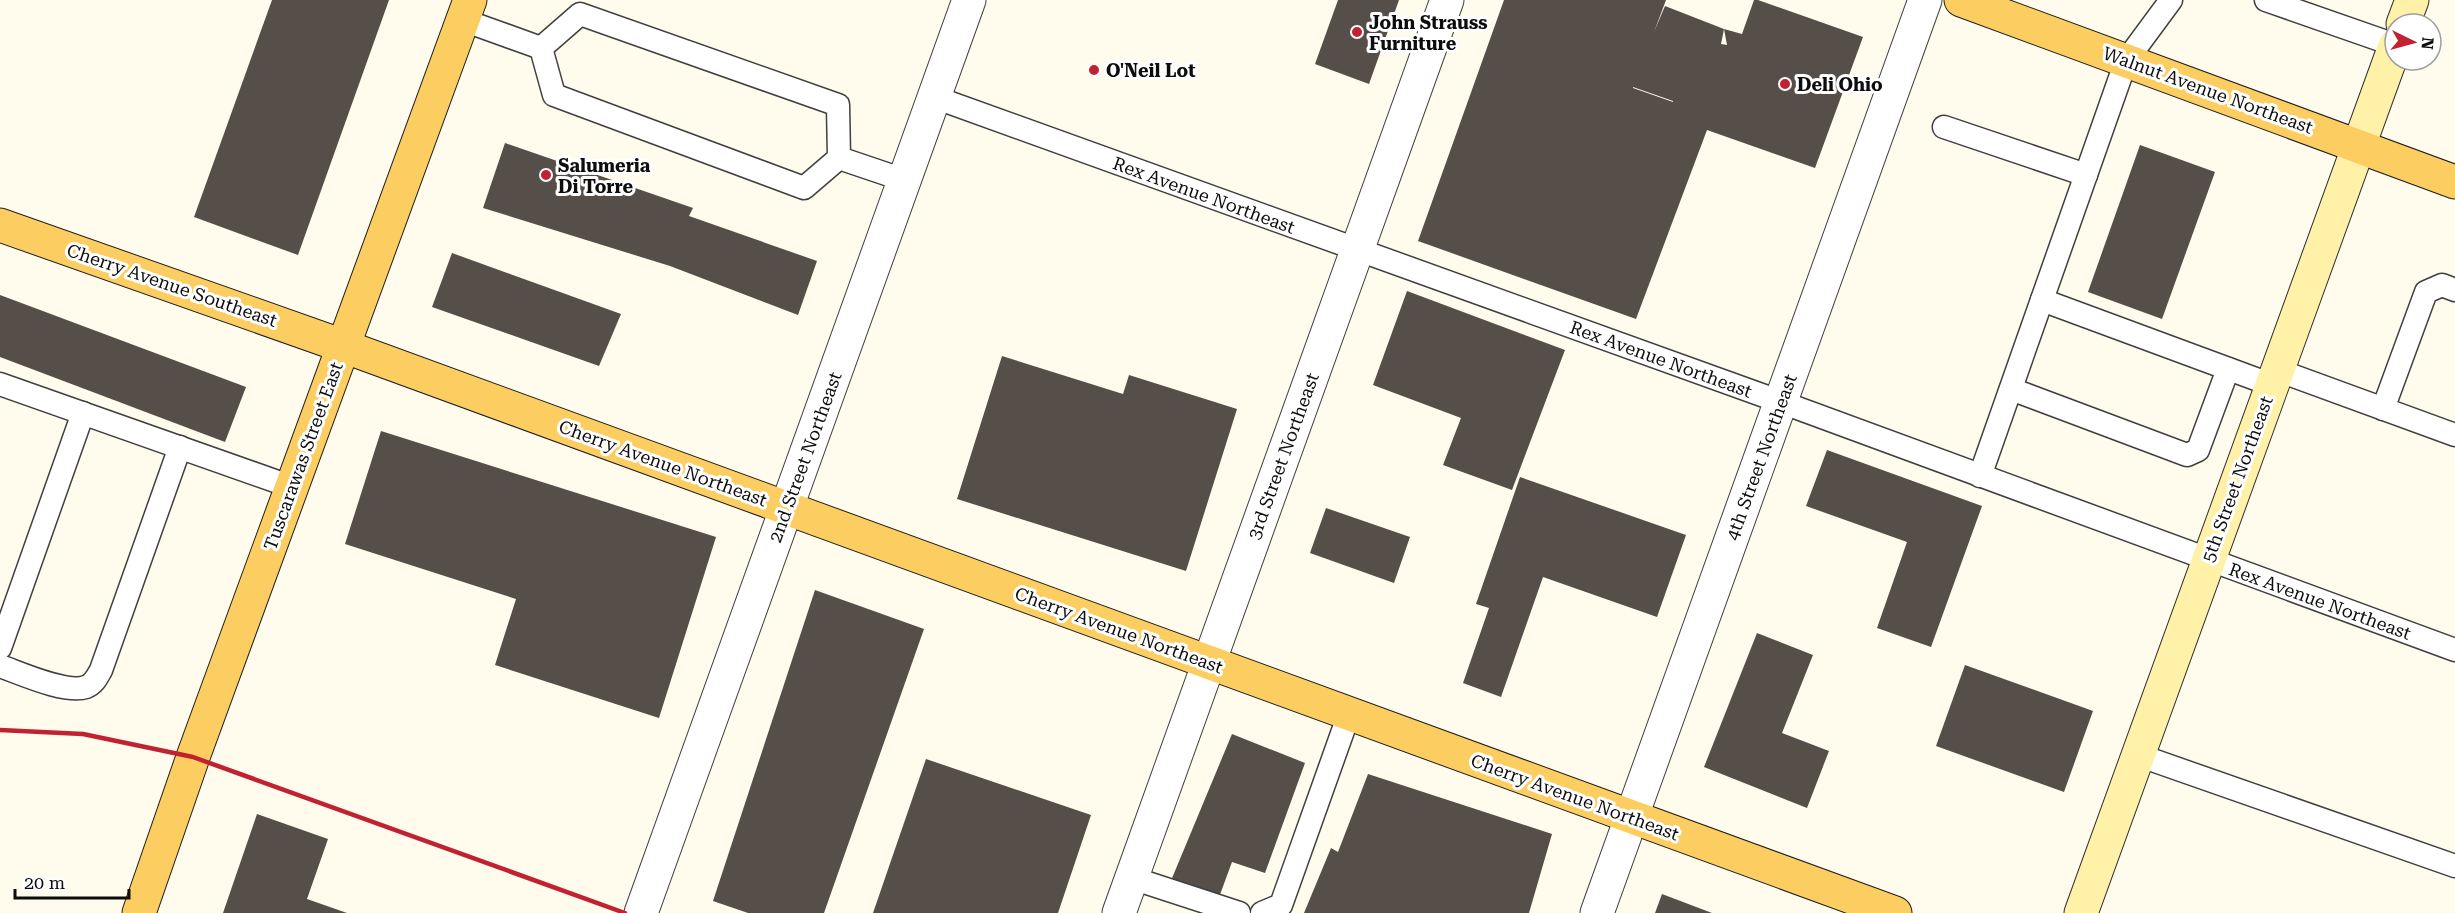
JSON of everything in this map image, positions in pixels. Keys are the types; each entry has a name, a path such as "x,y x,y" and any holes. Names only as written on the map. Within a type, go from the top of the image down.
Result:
{"main road":[{"name":"Walnut Avenue Northeast","path":"1960,0 2455,182"},
{"name":"Tuscarawas Street East","path":"139,913 192,758 467,10"},
{"name":"5th Street Northeast","path":"2081,913 2385,72"},
{"name":"Cherry Avenue Southeast","path":"0,225 344,345"},
{"name":"Cherry Avenue Northeast","path":"344,345 1895,913"}],"street":[{"name":"2nd Street Northeast","path":"641,913 969,0"},
{"name":"3rd Street Northeast","path":"1119,913 1447,0"},
{"name":"4th Street Northeast","path":"1597,913 1925,0"}],"lane":[{"path":"1980,476 2126,60 2171,0"},
{"path":"2266,0 2383,41"},
{"path":"467,10 541,48 554,95 804,188 839,158"},
{"path":"541,48 580,14 838,105 839,158"},
{"name":"Rex Avenue Northeast","path":"934,97 1781,402 2455,650"},
{"path":"1944,127 2086,175"},
{"path":"839,158 903,180"},
{"path":"2383,409 2426,292 2442,285 2455,290"},
{"path":"2042,300 2228,369 2274,378 2383,409 2455,435"},
{"path":"2011,389 2187,456 2198,450 2228,369"},
{"path":"0,384 292,487"},
{"path":"0,648 83,413"},
{"path":"0,666 65,688 84,688 94,681 101,670 180,447"},
{"path":"1262,913 1281,905 1349,714"},
{"path":"2138,755 2455,866"},
{"path":"1132,878 1239,913"}],"building":[{"path":"272,0 389,0 298,255 194,217"},
{"name":"John Strauss Furniture","path":"1338,0 1399,0 1369,84 1315,64"},
{"path":"1504,0 1666,0 1654,32 1665,6 1742,34 1754,0 1758,0 1863,37 1815,168 1707,130 1636,319 1418,241","holes":["1724,29 1727,45 1721,44","1633,87 1673,101 1673,102"]},
{"name":"Salumeria Di Torre","path":"505,143 693,208 689,216 817,261 798,315 670,266 483,208"},
{"path":"2140,145 2215,172 2162,319 2088,292"},
{"path":"452,253 621,314 599,366 432,307"},
{"path":"1407,291 1565,350 1512,490 1443,465 1461,418 1373,385"},
{"path":"0,295 246,387 225,442 0,357"},
{"path":"1002,356 1123,394 1129,375 1237,409 1186,571 957,499"},
{"path":"381,431 716,537 659,718 495,665 516,599 345,544"},
{"path":"1827,450 1982,506 1931,647 1877,628 1907,542 1806,506"},
{"path":"1520,477 1686,535 1657,617 1543,577 1501,697 1463,683 1489,608 1476,604"},
{"path":"1326,508 1410,537 1394,583 1310,553"},
{"path":"815,590 924,629 824,913 748,913 713,901"},
{"path":"1757,633 1813,655 1782,733 1829,751 1807,808 1704,767"},
{"path":"1965,665 2093,711 2064,792 1936,746"},
{"path":"1232,734 1305,763 1265,873 1232,862 1218,900 1170,883"},
{"path":"926,759 1091,815 1058,913 873,913"},
{"path":"1368,774 1552,834 1529,913 1304,913 1331,848 1338,852"},
{"path":"257,814 328,839 307,899 347,913 223,913"},
{"path":"1662,894 1712,913 1655,913"}],"railway":[{"path":"0,730 83,734 193,757 625,913"}],"place":[{"name":"John Strauss Furniture","path":"1357,32"},
{"name":"O'Neil Lot","path":"1094,70"},
{"name":"Deli Ohio","path":"1785,84"},
{"name":"Salumeria Di Torre","path":"546,175"}]}
